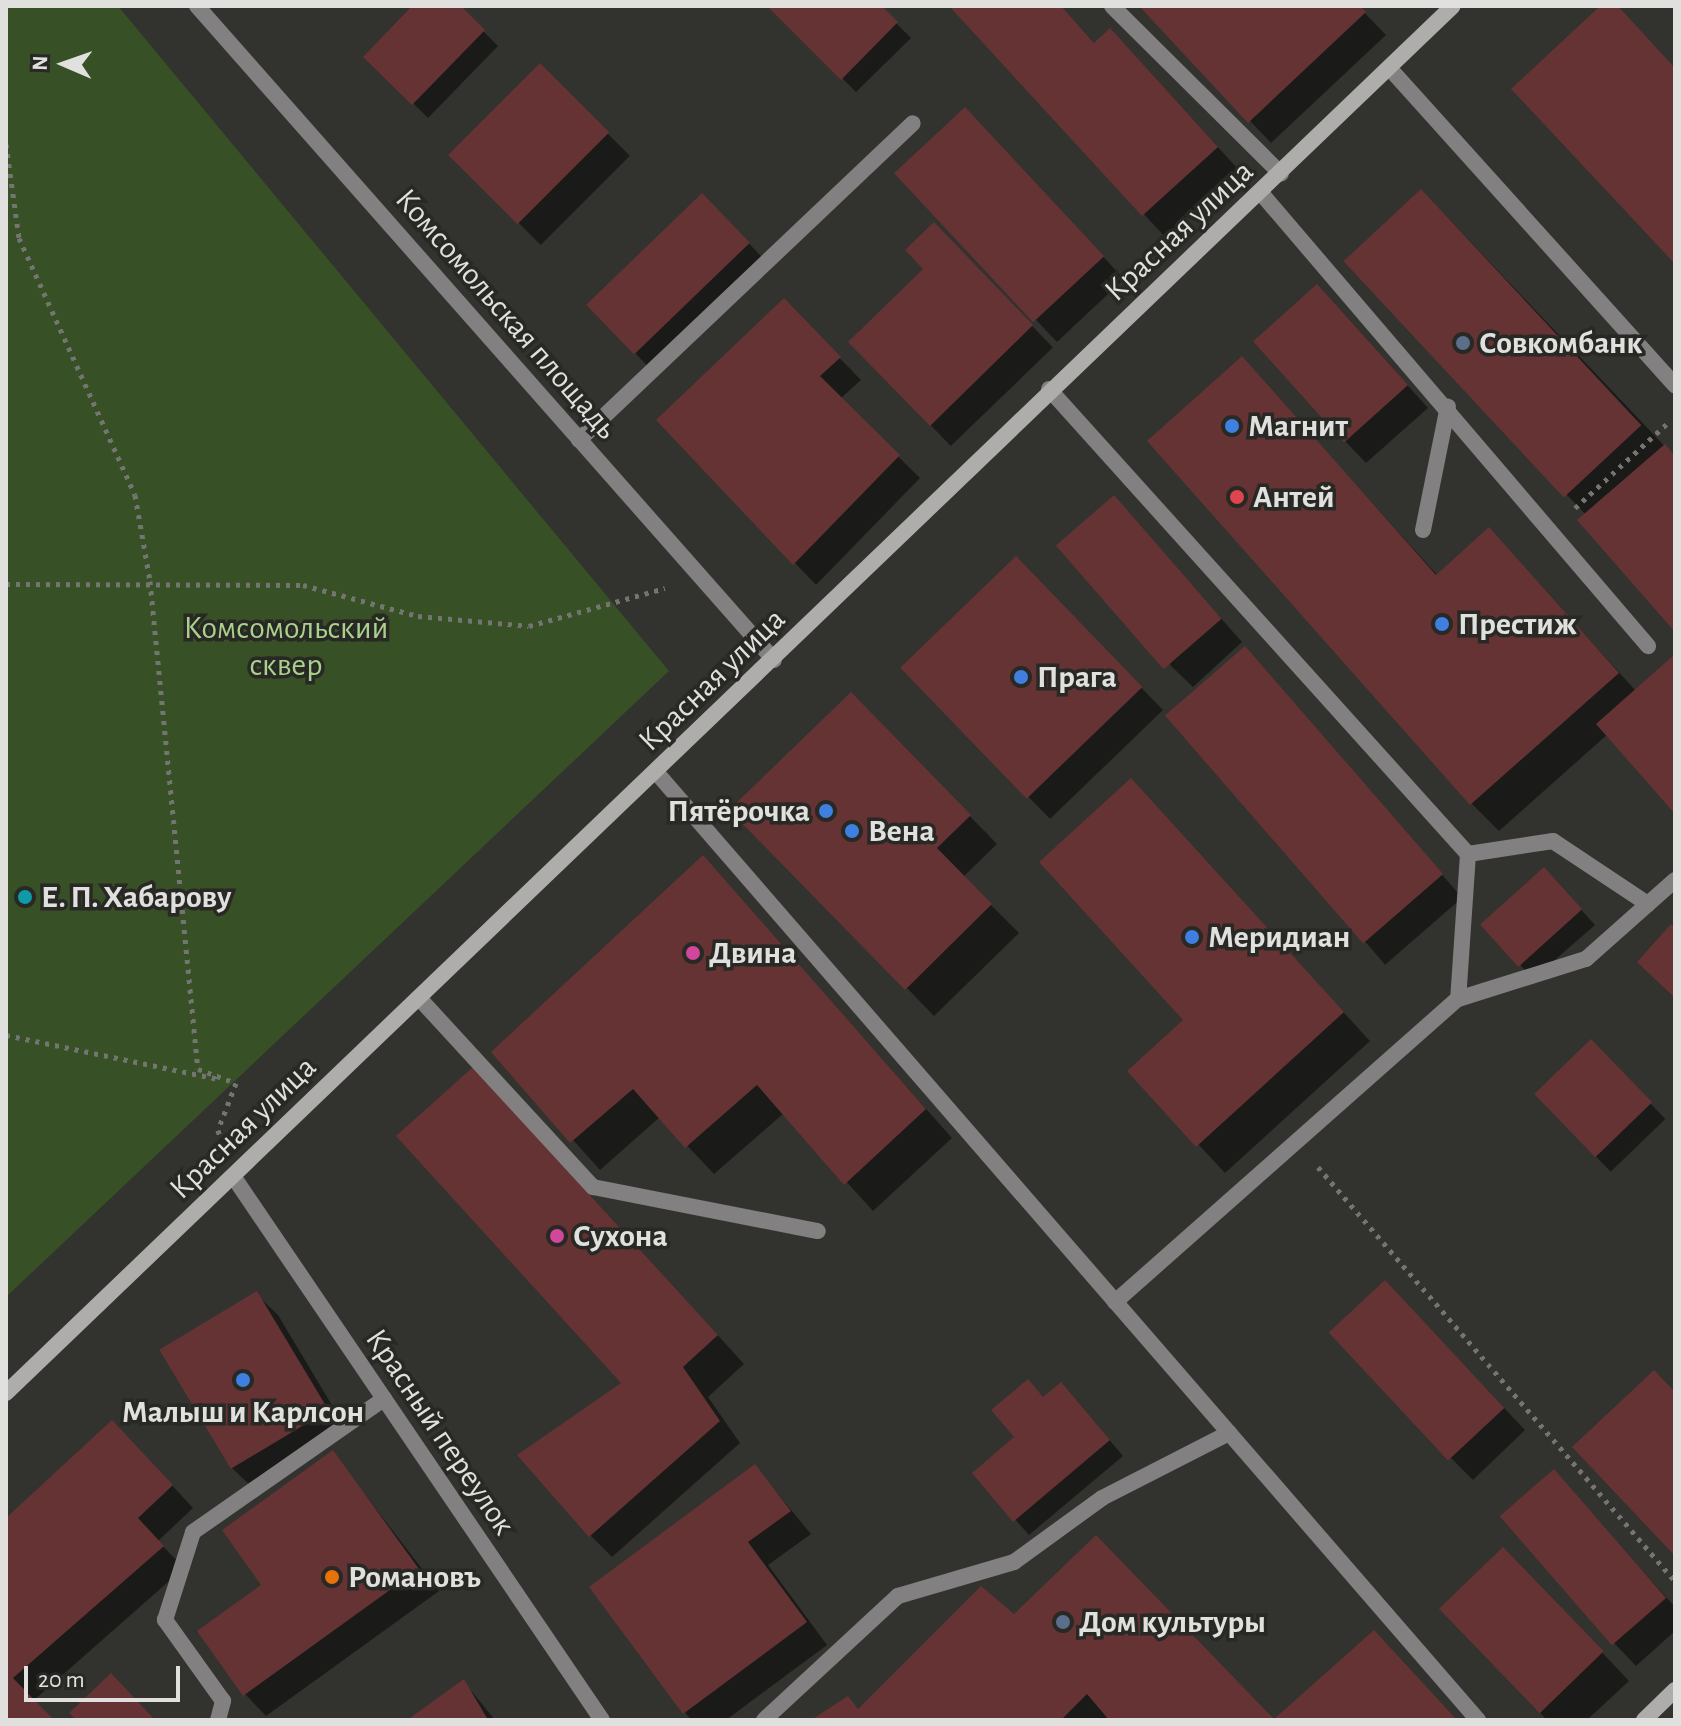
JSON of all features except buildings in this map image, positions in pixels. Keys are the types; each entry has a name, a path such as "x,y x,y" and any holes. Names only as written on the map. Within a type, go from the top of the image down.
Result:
{"main road":[{"name":"Красная улица","path":"6,1393 774,660 1049,389 1392,71 1453,6"},
{"path":"1644,1720 1675,1690"}],"street":[{"name":"Комсомольская площадь","path":"197,6 774,660"},
{"path":"1112,6 1281,174"},
{"path":"1392,71 1675,385"},
{"path":"579,440 913,123"},
{"path":"1261,193 1448,406 1648,646"},
{"path":"1049,389 1468,854 1458,999"},
{"path":"1423,530 1448,406"},
{"path":"656,772 1478,1720"},
{"path":"1468,854 1553,841 1648,904"},
{"path":"1115,1302 1458,999 1586,959 1675,880"},
{"path":"419,998 593,1187 818,1231"},
{"name":"Красный переулок","path":"233,1176 602,1720"},
{"path":"218,1720 223,1701 165,1620 193,1532 384,1399"},
{"path":"764,1720 898,1596 1014,1562 1102,1498 1229,1433"}],"path":[{"path":"6,144 19,238 135,495 150,581 198,1069 236,1083"},
{"path":"1551,530 1675,416"},
{"path":"6,584 150,581 303,585 418,616 529,626 701,578"},
{"path":"6,1035 236,1083"},
{"path":"233,1176 218,1130 236,1083"},
{"path":"1296,1142 1675,1581"}],"green space":[{"name":"Комсомольский сквер","path":"6,6 118,6 669,671 6,1297"}],"place":[{"name":"Совкомбанк","path":"1463,343"},
{"name":"Магнит","path":"1232,426"},
{"name":"Антей","path":"1237,497"},
{"name":"Престиж","path":"1442,624"},
{"name":"Прага","path":"1021,677"},
{"name":"Пятёрочка","path":"826,811"},
{"name":"Вена","path":"852,831"},
{"name":"Е. П. Хабарову","path":"25,897"},
{"name":"Меридиан","path":"1192,937"},
{"name":"Двина","path":"693,953"},
{"name":"Сухона","path":"557,1236"},
{"name":"Малыш и Карлсон","path":"243,1380"},
{"name":"Романовъ","path":"332,1577"},
{"name":"Дом культуры","path":"1063,1622"}]}
